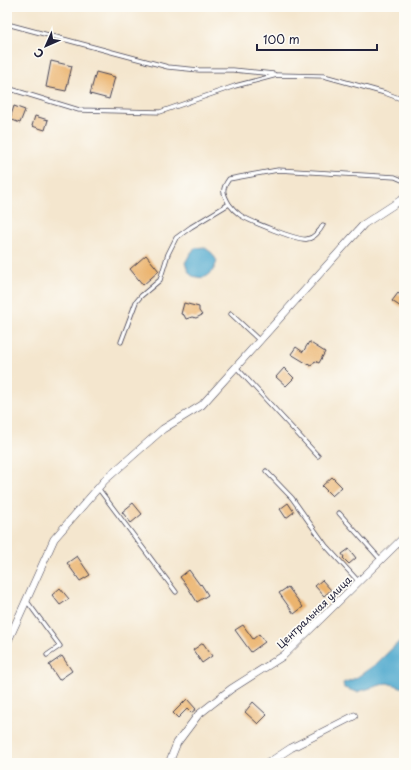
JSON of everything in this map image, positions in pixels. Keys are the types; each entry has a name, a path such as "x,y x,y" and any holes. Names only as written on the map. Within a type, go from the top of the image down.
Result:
{"street":[{"path":"7,643 54,539 105,480 163,429 202,405 364,224 404,198"},
{"name":"Центральная улица","path":"169,763 177,743 198,715 231,689 283,656 404,537"},
{"path":"268,763 291,748 354,716"}],"lane":[{"path":"7,24 168,67 199,70 233,70 277,75 324,76 385,93 404,100"},
{"path":"7,88 79,110 160,112 235,86 277,75"},
{"path":"322,225 319,232 308,239 298,239 252,222 239,215 229,204 223,194 224,186 229,179 278,170 395,177 404,181"},
{"path":"122,342 136,302 160,280 168,254 176,238 229,204"},
{"path":"231,314 260,341"},
{"path":"236,367 318,456"},
{"path":"266,471 292,498 326,546 359,582"},
{"path":"98,488 176,592"},
{"path":"339,514 381,560"},
{"path":"26,600 60,646 47,655"}],"water":[{"path":"204,247 212,253 217,261 210,274 201,278 191,275 185,263 195,248"},
{"path":"404,637 404,688 387,683 357,692 344,688 343,683 356,678 376,664"}],"building":[{"path":"51,61 72,66 66,91 46,87"},
{"path":"96,72 115,77 109,99 90,94"},
{"path":"14,106 25,110 20,123 10,119"},
{"path":"35,116 48,120 45,130 32,126"},
{"path":"146,255 159,271 143,285 130,269"},
{"path":"398,293 404,298 404,303 401,307 392,301"},
{"path":"184,303 199,307 199,311 202,315 196,318 192,317 186,319 184,315 181,314"},
{"path":"309,342 325,352 319,363 315,361 311,366 291,354 296,347 303,352"},
{"path":"284,368 294,378 286,386 276,377"},
{"path":"332,477 342,487 332,496 322,486"},
{"path":"133,503 142,514 131,523 122,512"},
{"path":"288,503 294,512 286,518 280,509"},
{"path":"349,549 356,558 349,564 343,558 344,557 342,554"},
{"path":"77,556 90,575 80,581 67,563"},
{"path":"189,570 208,595 197,602 180,577"},
{"path":"322,580 331,590 324,596 315,586"},
{"path":"288,587 303,607 294,614 279,593"},
{"path":"60,588 69,599 60,605 52,595"},
{"path":"243,625 253,639 259,634 265,642 251,652 235,630"},
{"path":"203,643 212,656 202,663 193,650"},
{"path":"62,656 72,671 59,680 49,665"},
{"path":"187,699 196,709 191,713 187,709 178,718 173,713"},
{"path":"253,702 267,715 258,724 245,712"}]}
